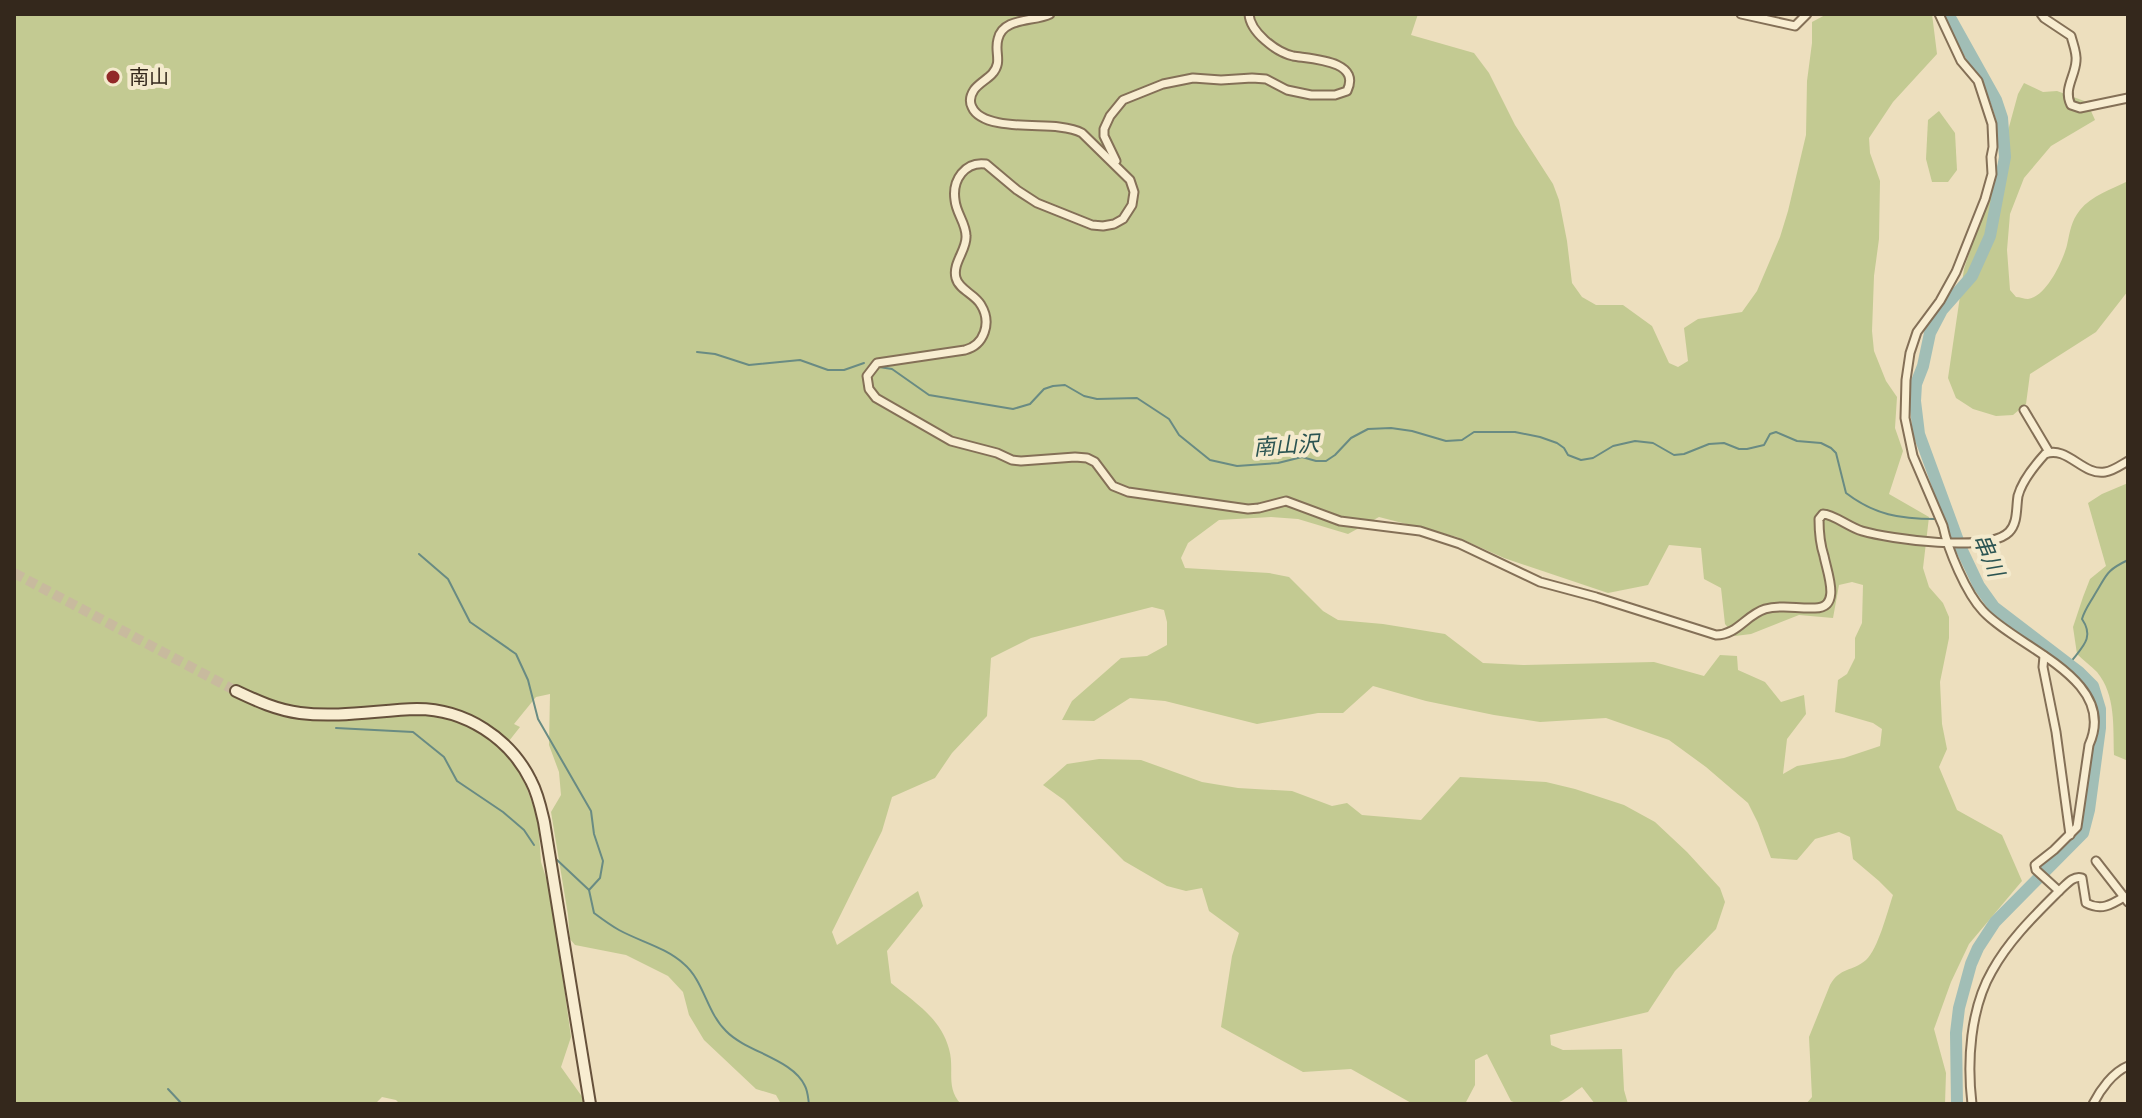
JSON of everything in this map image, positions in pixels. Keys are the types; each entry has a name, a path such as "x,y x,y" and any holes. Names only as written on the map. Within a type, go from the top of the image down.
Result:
{"street":[{"path":"1050,14 1015,22 1001,31 997,41 999,64 972,92 970,102 973,109 980,118 991,122 1078,131 1130,180 1134,192 1132,205 1123,219 1097,227 1026,197 986,164 975,163 966,167 955,191 956,205 967,235 955,275 961,287 982,306 983,338 976,346 965,350 877,363 869,372 867,384 876,398 951,441 1021,461 1087,458 1095,462 1113,486 1121,490 1248,509 1286,501 1340,521 1420,531 1460,544 1540,582 1716,635 1731,632 1755,613 1770,608 1820,608 1827,605 1831,586 1820,532 1819,519 1823,514 1864,532 1923,542 1994,539 2012,529 2019,494 2042,457 2049,452 2063,454 2097,472 2109,471 2128,461"},
{"path":"1118,166 1104,136 1106,123 1123,100 1163,84 1193,78 1252,78 1266,79 1287,90 1311,95 1335,95 1347,91 1349,77 1336,64 1287,54 1255,32 1249,14"},
{"path":"1741,14 1795,26 1807,14"},
{"path":"1939,14 1961,61 1978,81 1992,124 1992,174 1956,272 1917,332 1906,380 1905,418 1913,456 1968,590 1980,608 1996,622 2076,682 2087,696 2093,711 2094,734 2089,745 2077,827 2035,865 2036,870 2058,890"},
{"path":"2041,14 2071,36 2077,59 2068,88 2071,105 2080,108 2128,98"},
{"path":"2024,410 2049,452"},
{"path":"2044,656 2043,667 2056,732 2070,835"},
{"path":"236,691 279,709 302,713 411,709 450,713 492,734 516,755 533,784 544,822 590,1104"},
{"path":"1972,1104 1973,1030 1983,992 1990,974 2026,923 2074,877 2082,878 2086,903 2095,907 2126,900 2096,861"},
{"path":"2093,1104 2113,1076 2128,1066"}],"green space":[{"path":"14,14 1418,14 1411,35 1474,53 1489,73 1515,125 1553,184 1567,241 1572,283 1582,297 1596,305 1623,305 1652,326 1669,363 1678,367 1688,361 1684,328 1698,319 1742,312 1757,291 1780,237 1806,135 1812,22 1827,14 1932,14 1937,54 1893,102 1869,138 1870,153 1880,181 1872,331 1874,351 1886,381 1897,397 1895,428 1903,451 1889,494 1929,517 1923,568 1929,587 1943,603 1949,617 1949,638 1940,682 1947,749 1939,767 1957,810 2002,835 2022,881 1969,944 1934,1029 1946,1073 1945,1104 1806,1104 1812,1097 1809,1037 1830,985 1842,972 1861,964 1870,955 1893,895 1853,859 1850,837 1839,832 1815,839 1797,860 1771,858 1748,803 1706,767 1669,740 1606,718 1540,722 1426,701 1373,686 1343,713 1318,713 1257,724 1165,701 1130,698 1094,721 1062,720 1072,701 1121,658 1147,656 1167,645 1164,610 1152,607 1031,638 991,658 987,716 952,753 935,778 892,797 882,831 832,932 837,945 918,891 923,906 887,951 891,983 940,1028 951,1056 953,1091 961,1104 781,1104 776,1095 756,1089 704,1040 689,1015 683,992 668,976 626,955 575,945 570,939 551,812 561,795 559,772 549,745 550,694 536,697 514,724 520,727 505,746 526,786 538,819 541,862 551,893 571,1037 561,1067 583,1098 583,1104 400,1104 382,1097 375,1104 14,1104","holes":["1379,517 1457,537 1504,558 1608,593 1648,585 1669,545 1701,548 1704,579 1721,588 1725,624 1735,636 1751,634 1799,615 1833,618 1839,585 1852,582 1863,585 1862,623 1855,638 1855,658 1847,674 1838,680 1835,712 1873,723 1882,729 1880,746 1844,758 1797,766 1783,774 1787,739 1806,714 1804,695 1781,702 1765,682 1738,670 1737,656 1720,655 1704,676 1654,662 1483,663 1445,634 1338,620 1323,611 1289,577 1185,568 1181,558 1188,543 1219,520 1298,519 1348,534"]},
{"path":"2024,83 2043,92 2057,91 2087,102 2095,120 2051,146 2024,178 2010,214 2007,250 2010,290 2016,297 2026,299 2041,292 2058,269 2080,210 2096,197 2128,181 2128,291 2096,332 2030,374 2026,404 2013,415 1996,416 1973,409 1956,398 1948,378 1964,269"},
{"path":"1939,111 1955,133 1957,170 1948,182 1932,182 1926,159 1928,120"},
{"path":"2128,483 2128,777 2126,760 2114,755 2108,691 2097,672 2077,654 2073,627 2090,579 2106,566 2088,503"},
{"path":"1099,759 1141,760 1202,782 1292,791 1332,806 1347,803 1362,815 1421,820 1460,777 1546,782 1624,805 1655,822 1720,888 1725,902 1716,929 1675,971 1648,1012 1550,1035 1551,1045 1563,1050 1622,1049 1624,1090 1628,1104 1595,1104 1582,1087 1554,1104 1511,1101 1487,1054 1475,1060 1475,1085 1465,1104 1413,1104 1351,1069 1303,1072 1221,1027 1232,956 1239,933 1209,911 1202,888 1186,891 1167,886 1124,861 1064,800 1043,785 1067,764"}],"waterway":[{"name":"串川","path":"1948,14 1996,100 2002,118 2005,157 1990,236 1972,276 1942,310 1930,333 1916,384 1919,434 1960,546 1979,586 1994,607 2093,686 2100,709 2089,810 2083,833 1995,922 1971,964 1956,1033 1957,1104"},
{"name":"南山沢","path":"697,352 715,354 749,365 800,360 828,370 844,370 864,363"},
{"name":"南山沢","path":"879,367 892,369 929,395 1013,409 1030,404 1044,389 1053,386 1065,385 1084,396 1097,399 1137,398 1169,419 1179,435 1210,460 1237,466 1278,463 1302,457 1326,461 1351,438 1368,429 1412,431 1446,441 1462,440 1474,432 1515,432 1557,443 1568,455 1581,460 1593,458 1613,446 1635,441 1653,443 1674,455 1709,444 1724,443 1747,449 1764,445 1770,434 1776,432 1797,441 1821,443 1831,448 1836,453 1846,493 1867,506 1899,517 1935,519"},
{"name":"南山沢","path":"1942,519 1951,519"},
{"path":"419,554 448,579 470,622 516,654 528,680 538,719 591,811 594,834 603,861 600,878 589,890"},
{"path":"2070,663 2087,637 2082,619 2088,606 2107,574 2128,560"},
{"path":"336,728 413,732 444,757 457,781 503,812 524,830 534,845"},
{"path":"556,859 589,890 594,913 619,930 661,949 684,964 726,1031 790,1069 805,1086 809,1104"},
{"path":"168,1089 182,1104"}],"tunnel":[{"path":"14,573 236,691"}],"place":[{"name":"南山","path":"113,77"}]}
